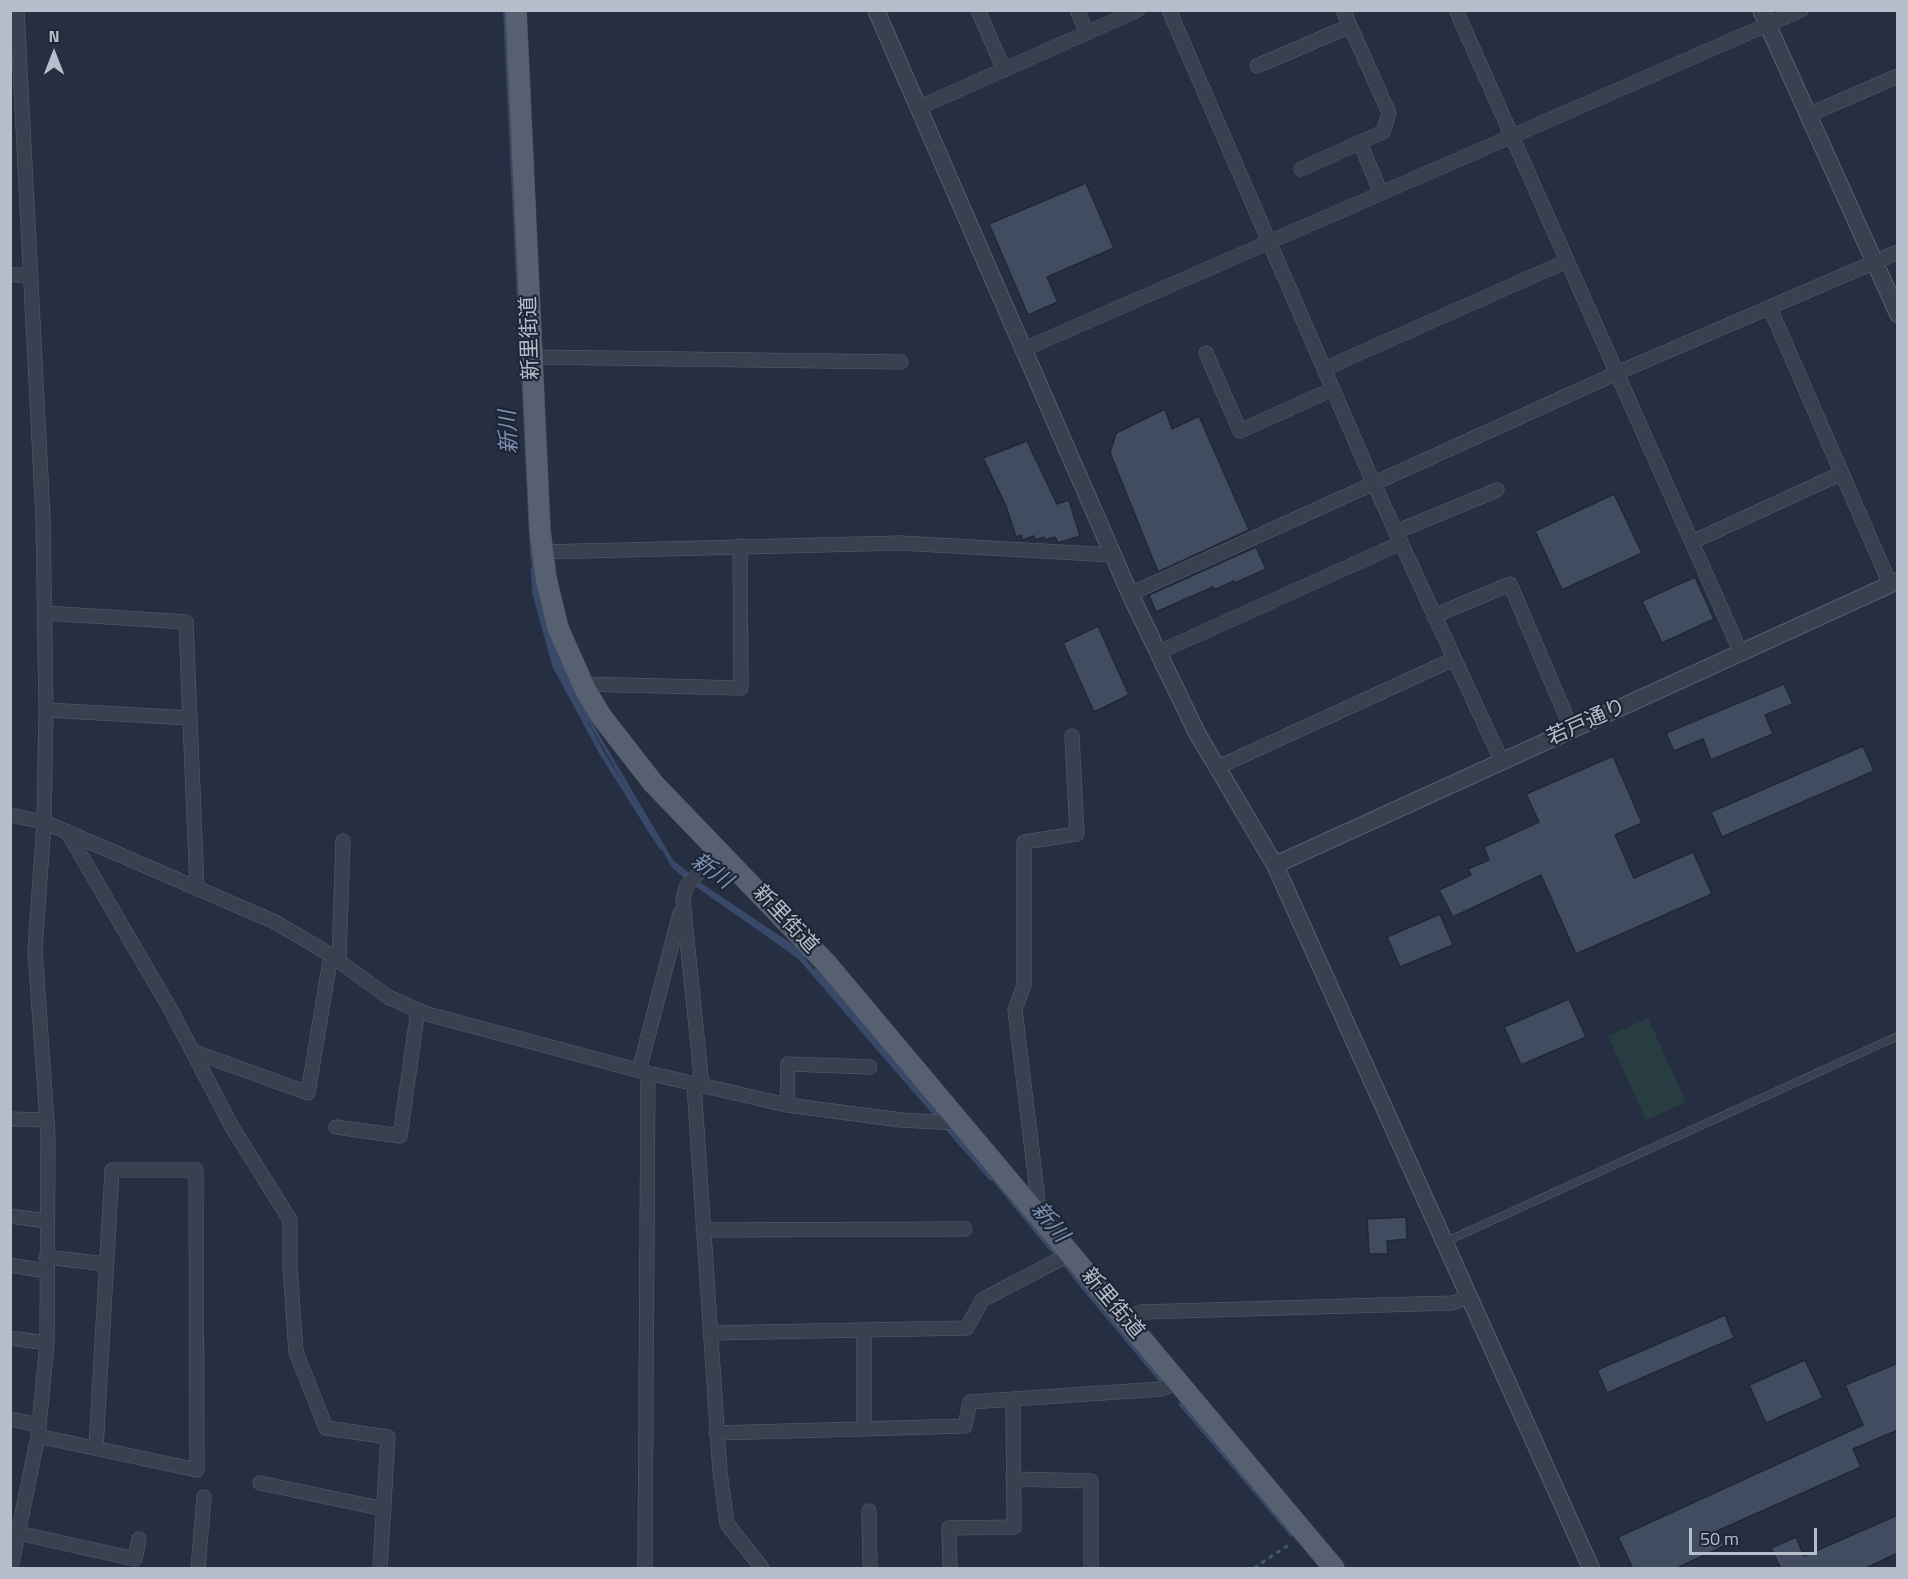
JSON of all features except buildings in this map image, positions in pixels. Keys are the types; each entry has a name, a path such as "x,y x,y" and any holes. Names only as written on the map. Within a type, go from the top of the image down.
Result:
{"main road":[{"name":"新里街道","path":"516,10 542,552 558,628 583,684 601,716 625,750 827,964 956,1123 1040,1219 1064,1257 1125,1319 1170,1386 1334,1569"}],"street":[{"path":"11,1569 39,1431 47,1343 47,1120 35,950 44,822 46,710 43,518 17,10"},
{"path":"876,10 1022,350 1157,653 1216,768 1275,864 1591,1569"},
{"path":"978,10 1004,70"},
{"path":"1077,10 1087,33"},
{"path":"918,108 1138,10"},
{"path":"1168,10 1373,482 1502,762"},
{"path":"1301,169 1383,132 1389,113 1343,10"},
{"path":"1456,10 1741,653"},
{"path":"1022,350 1512,136 1764,18 1801,10"},
{"path":"1764,18 1898,314"},
{"path":"1257,66 1350,26"},
{"path":"1808,115 1898,76"},
{"path":"1360,143 1381,193"},
{"path":"1130,594 1617,373 1898,252"},
{"path":"1324,369 1567,261"},
{"path":"10,275 30,275"},
{"path":"1770,308 1840,474 1894,582"},
{"path":"1206,353 1240,431 1332,389"},
{"path":"532,357 901,362"},
{"path":"1692,542 1840,474"},
{"path":"1157,653 1497,490"},
{"path":"542,552 901,543 1113,555"},
{"path":"583,684 741,688 740,546"},
{"name":"若戸通り","path":"1275,864 1894,582"},
{"path":"1434,616 1510,584 1572,730"},
{"path":"45,613 186,622 197,889"},
{"path":"1216,768 1454,659"},
{"path":"46,710 190,718"},
{"path":"1040,1219 1015,1010 1024,985 1024,842 1077,834 1072,736"},
{"path":"10,815 44,822 275,922 335,958 388,997 418,1010 643,1072 787,1105 901,1120 956,1123"},
{"path":"68,833 192,1051 232,1127 290,1220 290,1267 296,1352 326,1428 388,1437 380,1569"},
{"path":"192,1051 308,1093 335,958 343,841"},
{"path":"645,1569 643,1072 687,885 718,851"},
{"path":"683,900 698,1086 703,1230 716,1433 727,1524 762,1569"},
{"path":"336,1127 400,1136 418,1010"},
{"path":"787,1105 788,1064 870,1067"},
{"path":"10,1119 47,1120"},
{"path":"10,1419 39,1431 96,1448 197,1470 196,1170 112,1170 96,1448"},
{"path":"10,1216 46,1221"},
{"path":"703,1230 965,1229"},
{"path":"710,1333 967,1328 982,1300 1064,1257"},
{"path":"10,1265 106,1264"},
{"path":"1125,1319 1141,1311 1452,1303 1469,1297"},
{"path":"864,1330 864,1429"},
{"path":"10,1338 47,1343"},
{"path":"716,1433 965,1426 969,1402 1170,1386"},
{"path":"950,1569 950,1527 1014,1527 1013,1400"},
{"path":"1013,1479 1091,1481 1091,1569"},
{"path":"260,1483 384,1509"},
{"path":"198,1569 204,1497"},
{"path":"869,1511 870,1569"},
{"path":"18,1533 135,1559 139,1539"}],"lane":[{"path":"1445,1242 1898,1036"}],"path":[{"path":"1254,1569 1290,1544"}],"green space":[{"path":"1648,1018 1686,1102 1646,1120 1608,1036"}],"water":[{"path":"503,11 508,11 526,362 520,362"},
{"path":"521,374 527,374 561,657 569,680 590,719 673,860 689,873 685,879 672,867 562,676 554,658 536,589 530,554"},
{"path":"698,881 809,957 803,962 695,886"},
{"path":"818,966 944,1113 939,1117 813,971"},
{"path":"965,1138 1055,1246 1049,1250 960,1141"},
{"path":"1075,1271 1168,1380 1162,1385 1071,1276"},
{"path":"1184,1400 1295,1534 1291,1537 1178,1404"}],"waterway":[{"name":"新川","path":"533,569 535,594 555,666 603,755 661,847"},
{"name":"新川","path":"801,958 940,1119"},
{"name":"新川","path":"946,1126 991,1178"},
{"name":"新川","path":"1048,1244 1077,1278"}]}
